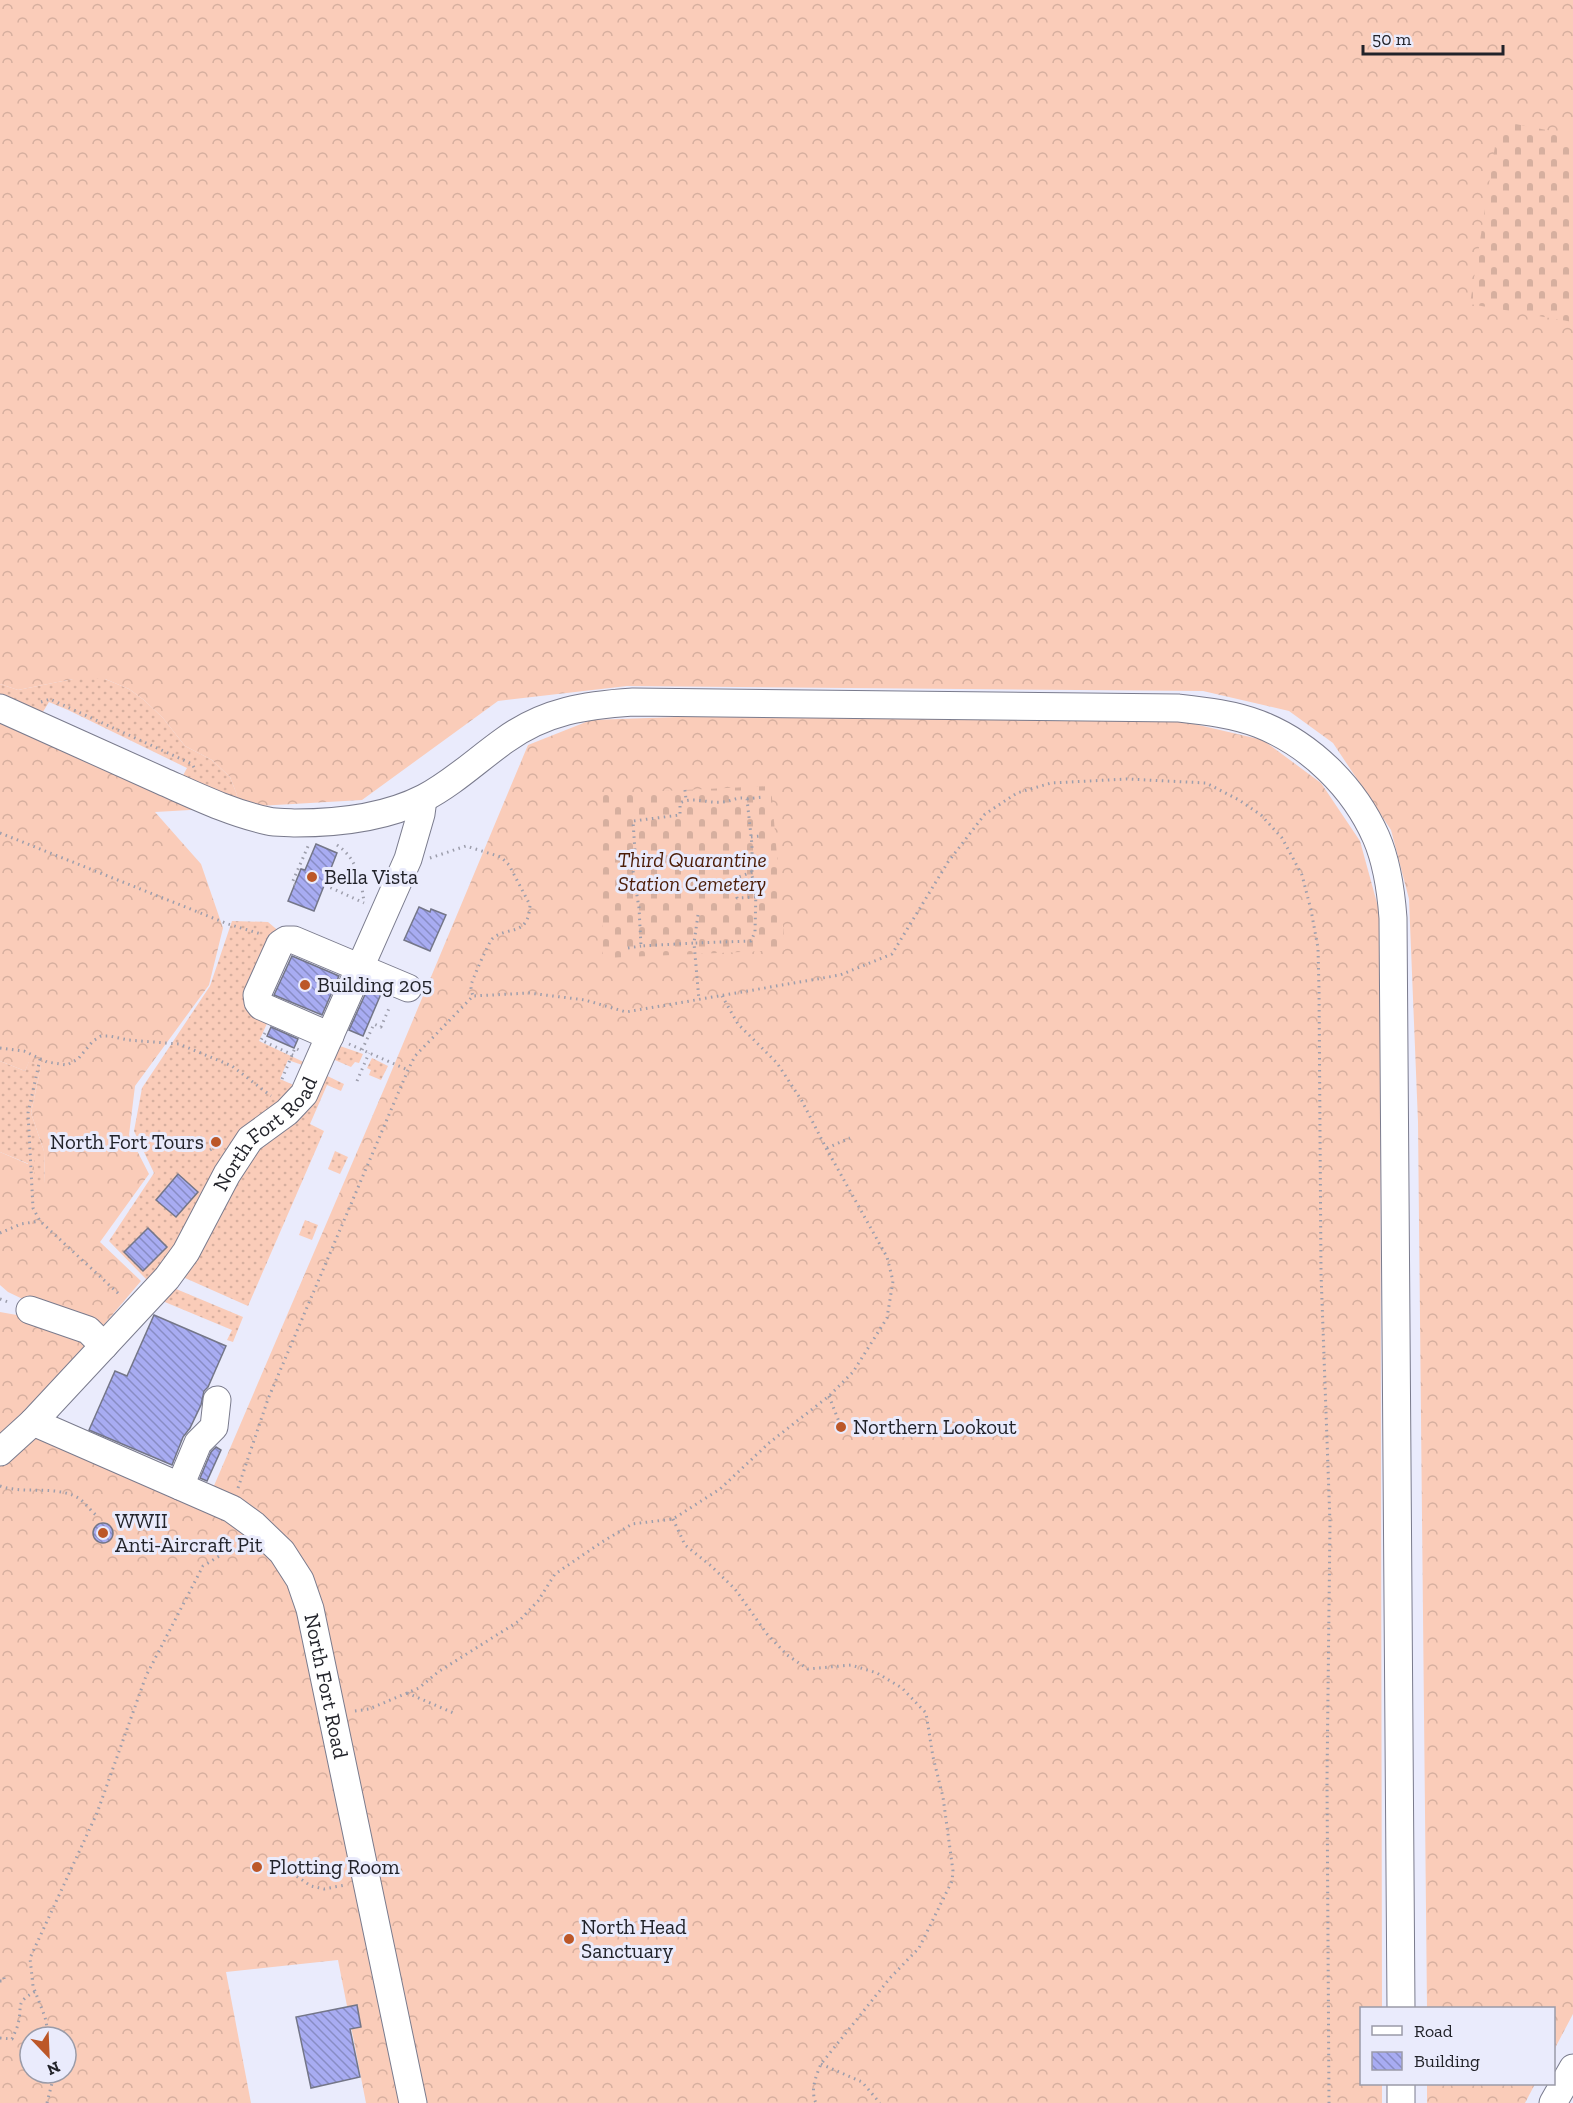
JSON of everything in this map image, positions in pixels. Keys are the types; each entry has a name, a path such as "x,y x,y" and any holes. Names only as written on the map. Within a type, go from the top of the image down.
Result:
{"street":[{"path":"0,708 215,804 270,822 330,822 356,819 393,810 423,799 447,784 506,739 530,724 554,714 592,704 633,702 1178,708 1224,714 1258,724 1307,750 1326,767 1343,786 1376,837 1391,892 1393,918 1401,2007"},
{"name":"North Fort Road","path":"0,1452 33,1422 167,1278 186,1252 227,1174 250,1139 288,1112 304,1094 308,1058 330,1036 408,859 423,799"},
{"path":"330,1036 261,1006 258,1002 257,995 280,944 286,940 294,940 404,986"},
{"path":"30,1310 88,1330 104,1346"},
{"path":"180,1486 198,1443 214,1427 218,1400"},
{"name":"North Fort Road","path":"33,1422 231,1509 254,1525 282,1552 300,1580 310,1609 333,1714 413,2103"},
{"path":"1553,2103 1573,2068"},
{"path":"1401,2085 1401,2103"}],"path":[{"path":"231,1509 268,1399 408,1070 416,1056 473,996 530,993 585,1000 626,1012 840,975 892,954 948,862 985,814 1017,793 1051,783 1127,779 1206,783 1239,800 1261,815 1282,838 1302,875 1317,948 1321,1273 1330,1523 1327,1780 1329,2103"},
{"path":"686,790 686,800"},
{"path":"640,946 639,908 631,858 635,852 633,821 680,815 680,803 686,800 723,802 735,798 763,797"},
{"path":"628,948 751,941 755,932 756,897 747,799"},
{"path":"0,833 104,876 251,931"},
{"path":"751,837 760,836"},
{"path":"325,885 364,904 361,881 353,861 338,845 329,844"},
{"path":"449,852 466,846 501,857 509,865 530,905 530,912 522,927 511,932 500,933 489,942 471,985 473,996"},
{"path":"752,872 736,878 737,898 756,897"},
{"path":"698,915 694,944 699,1000"},
{"path":"362,1050 374,1024 381,1027 404,986"},
{"path":"333,1714 369,1709 419,1688 438,1672 519,1621 538,1601 555,1574 602,1542 632,1524 673,1519 720,1489 769,1443 829,1396 853,1372 887,1318 893,1281 887,1257 802,1101 777,1063 738,1024 723,996"},
{"path":"267,1028 261,1040 292,1055 308,1058"},
{"path":"0,1048 24,1051 47,1062 67,1065 78,1059 93,1041 101,1036 110,1035 128,1041 179,1044 232,1066 288,1112"},
{"path":"330,1036 408,1070"},
{"path":"282,1078 295,1048 308,1058"},
{"path":"357,1081 369,1053"},
{"path":"40,1059 28,1113 33,1208 40,1221 89,1268 138,1310"},
{"path":"826,1148 850,1138"},
{"path":"0,1233 21,1224 40,1221"},
{"path":"829,1396 841,1427"},
{"path":"0,1486 9,1489 63,1491 80,1500 97,1516"},
{"path":"673,1519 685,1545 735,1589 767,1634 787,1655 808,1670 851,1665 877,1673 902,1688 926,1713 933,1757 943,1797 953,1871 952,1881 919,1948 890,1978 821,2064 815,2077 813,2097 816,2103"},
{"path":"47,2025 36,1991 30,1958 97,1813 146,1676 203,1566 226,1552 272,1542"},
{"path":"407,1693 456,1714"},
{"path":"271,1864 277,1863 311,1886 324,1889 368,1880"},
{"path":"2,1981 4,1975"},
{"path":"2,2039 12,2039 18,2024 19,2009 23,1998 36,1991"},
{"path":"821,2064 862,2082 880,2103"},
{"path":"47,2103 50,2085"}],"green space":[{"path":"0,0 1573,0 1573,2014 1555,2048 1555,2007 1427,2007 1418,1122 1409,899 1391,830 1333,743 1289,711 1203,691 627,686 498,701 362,800 155,812 201,864 223,928 209,985 135,1086 129,1135 149,1174 100,1242 141,1281 18,1426 204,1509 528,745 591,720 792,713 1177,720 1263,740 1321,783 1360,841 1380,914 1382,2007 1360,2007 1360,2085 1382,2085 1382,2103 366,2103 338,1960 226,1972 251,2103 0,2103 0,1312 28,1317 31,1303 8,1292 0,1285 0,1152 28,1164 28,1152 34,1152 34,1184 45,1183 44,1151 31,1113 41,1066 29,1062 25,1071 0,1061 0,698 232,802 237,795 230,777 212,760 185,746 163,718 129,689 105,679 73,679 18,690 0,684"},
{"path":"1499,121 1573,135 1573,322 1470,304"},
{"path":"73,679 105,679 129,689 144,700 163,718 185,746 212,760 230,777 237,795 232,802 180,781 187,768 68,710 49,702 41,715 0,698 0,684 18,690"},
{"name":"Third Quarantine Station Cemetery","path":"771,786 785,950 603,958 600,794"},
{"path":"232,921 268,922 281,933 251,995 270,1017 259,1041 310,1065 308,1067 288,1060 280,1079 298,1087 321,1073 344,1084 341,1091 327,1085 310,1124 324,1131 248,1306 185,1278 147,1280 109,1241 154,1173 134,1131 142,1088 210,986"},
{"path":"340,1046 363,1054 359,1063 355,1062 351,1067 328,1057"},
{"path":"372,1058 388,1066 381,1080 369,1075 371,1070 367,1068"},
{"path":"0,1061 25,1071 29,1061 41,1066 31,1113 44,1151 45,1184 34,1184 29,1164 0,1152"},
{"path":"335,1151 348,1157 340,1174 328,1169"},
{"path":"305,1220 318,1225 312,1240 299,1235"},
{"path":"169,1286 243,1317 233,1342 227,1340 232,1330 160,1300"},
{"path":"1427,2085 1534,2085 1525,2103 1427,2103"}],"building":[{"name":"Bella Vista","path":"316,844 337,853 314,911 288,901 301,869 305,870"},
{"path":"419,907 446,915 430,951 404,940"},
{"name":"Building 205","path":"292,956 339,976 322,1015 274,995"},
{"path":"368,988 381,994 363,1036 349,1030"},
{"path":"271,1027 298,1039 294,1048 267,1036"},
{"path":"178,1174 198,1192 176,1217 156,1200"},
{"path":"148,1228 167,1247 143,1271 124,1252"},
{"path":"154,1315 226,1346 172,1465 89,1430 115,1371 127,1376"},
{"path":"216,1447 221,1450 207,1481 200,1478 211,1452"},
{"name":"WWII Anti-Aircraft Pit","path":"99,1523 107,1523 113,1529 113,1537 107,1543 99,1543 93,1537 93,1529"},
{"path":"357,2005 361,2027 350,2029 360,2077 311,2088 296,2017"}],"place":[{"name":"Bella Vista","path":"312,877"},
{"name":"Building 205","path":"305,985"},
{"name":"North Fort Tours","path":"216,1142"},
{"name":"Northern Lookout","path":"841,1427"},
{"name":"WWII Anti-Aircraft Pit","path":"103,1533"},
{"name":"Plotting Room","path":"257,1867"},
{"name":"North Head Sanctuary","path":"569,1939"}]}
